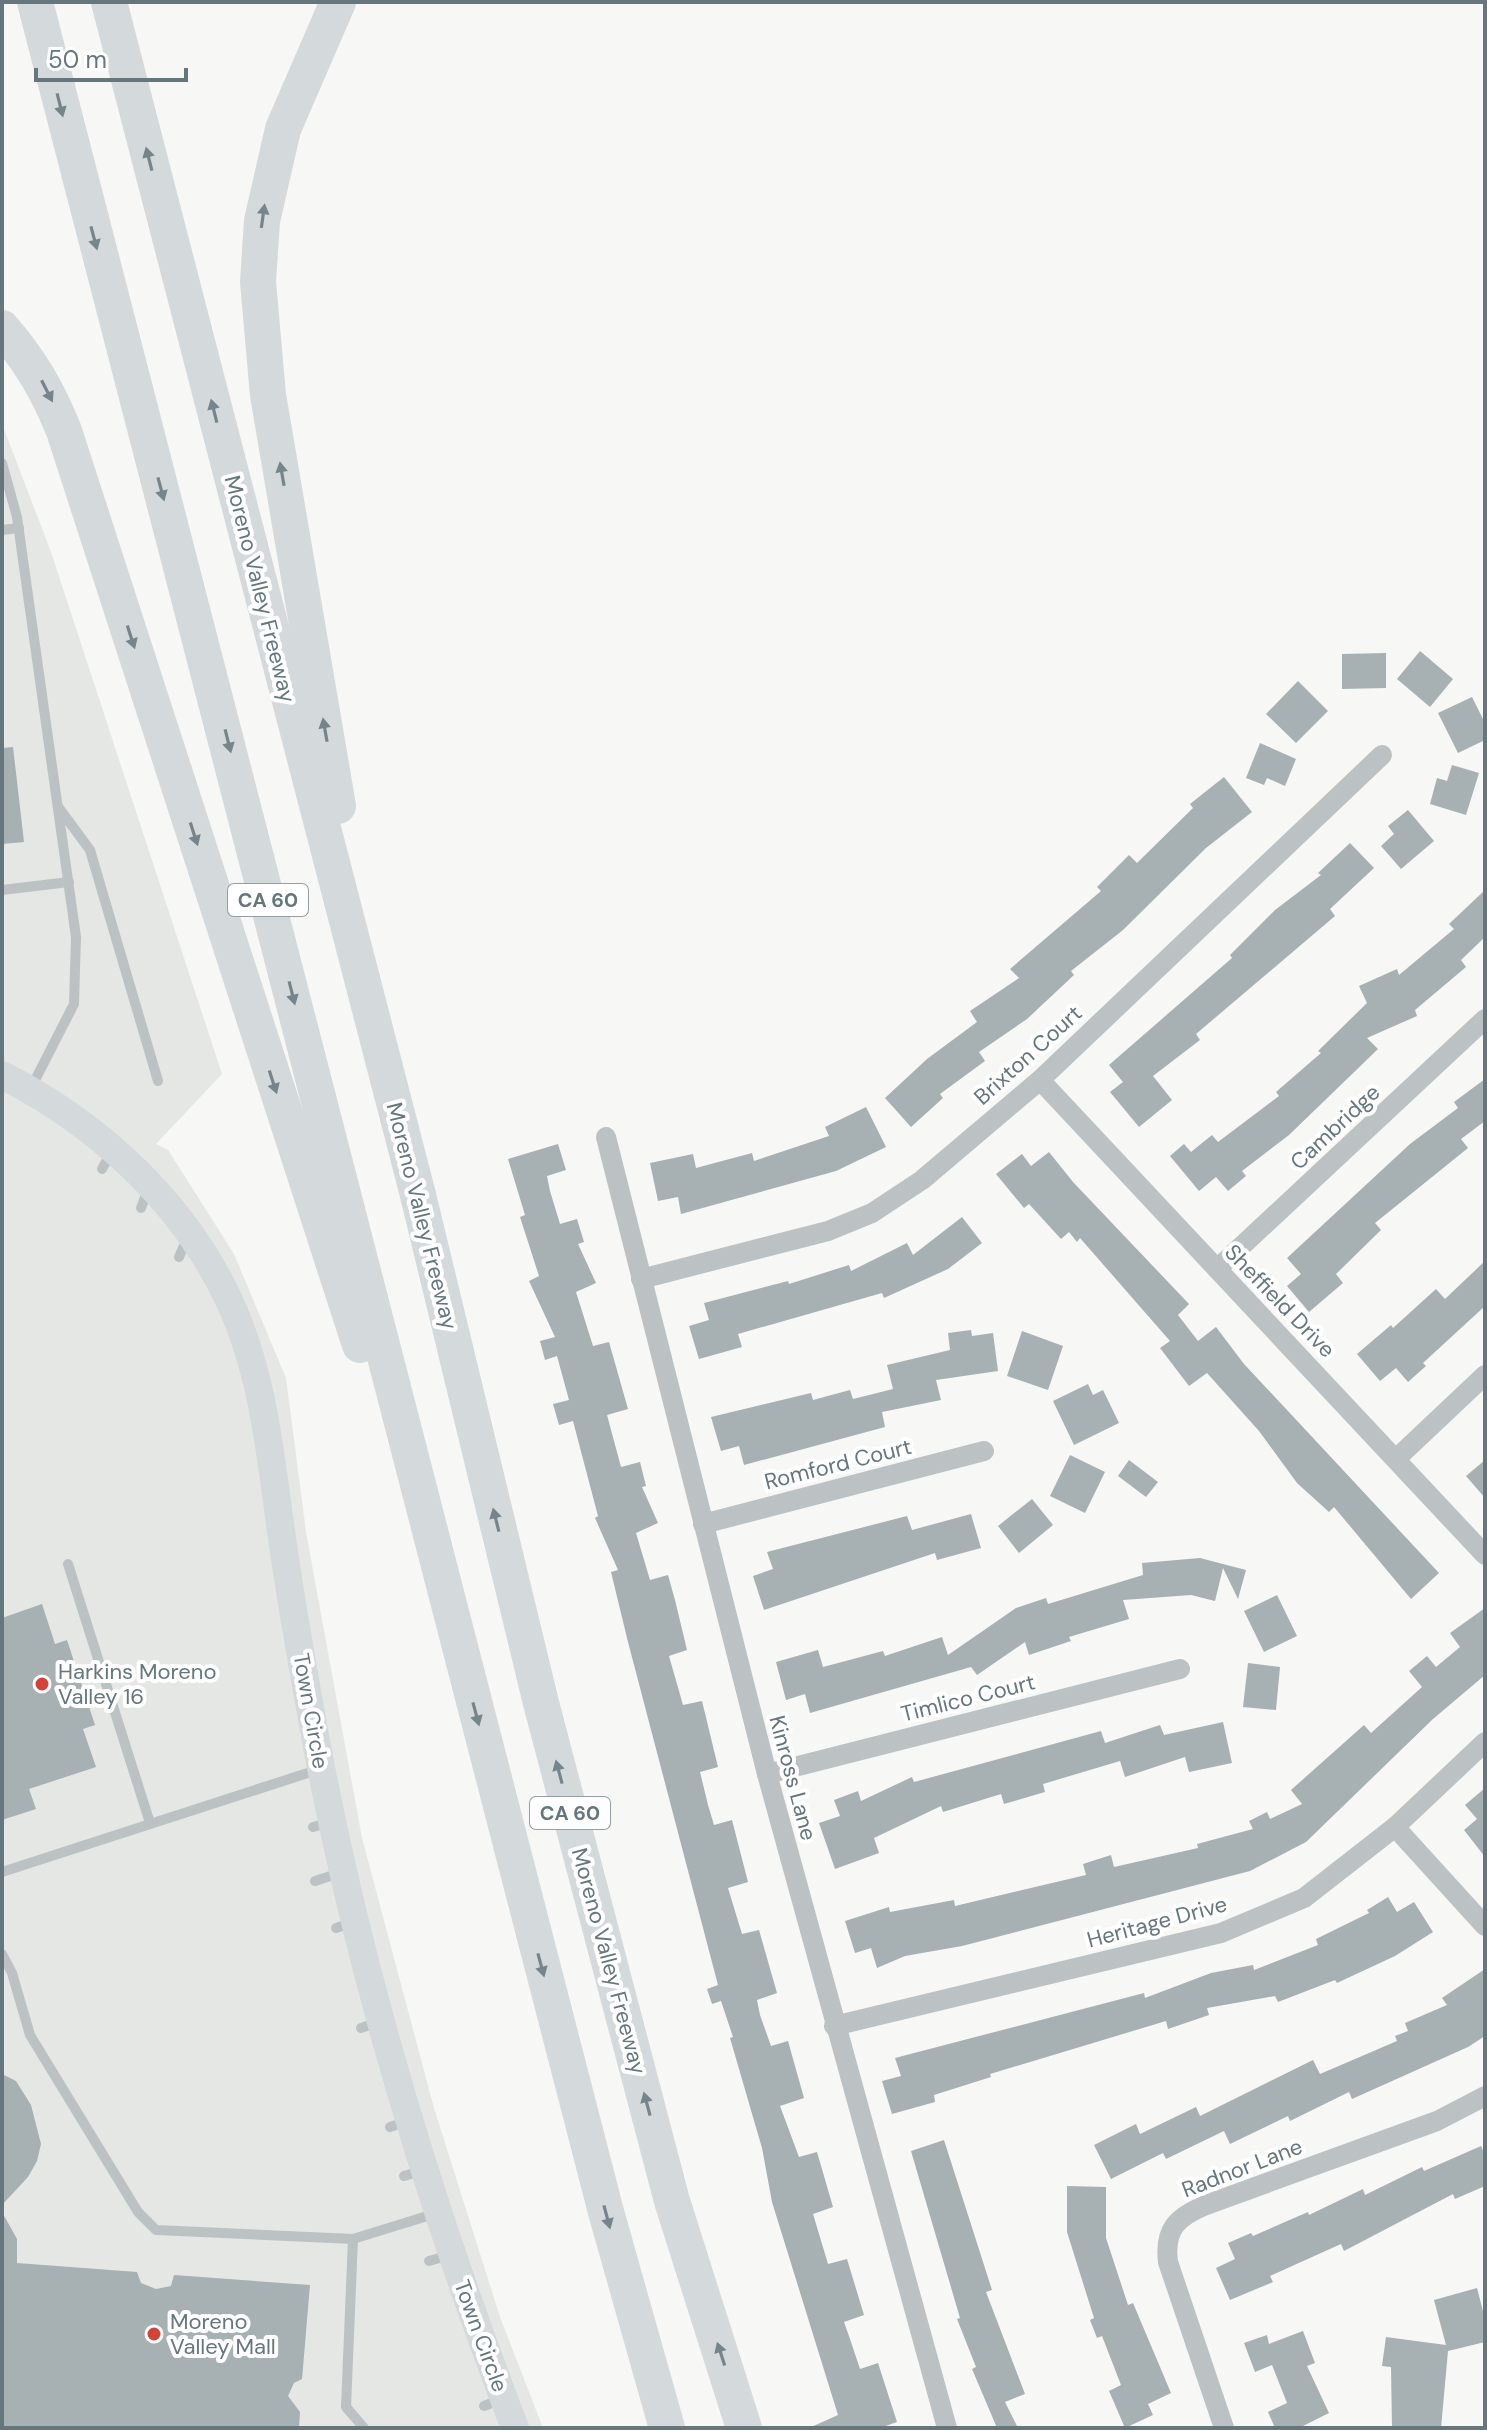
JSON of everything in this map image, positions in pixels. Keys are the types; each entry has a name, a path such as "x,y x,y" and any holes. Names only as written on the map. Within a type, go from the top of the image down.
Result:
{"highway":[{"name":"CA 60","path":"35,2 456,1638 602,2197 667,2428"},
{"name":"Moreno Valley Freeway","path":"109,2 417,1191 541,1703 664,2171 744,2428"},
{"path":"338,2 283,129 270,177 262,221 258,282 261,341 350,878 417,1191"},
{"path":"2,328 28,357 64,431 456,1638"}],"street":[{"name":"Brixton Court","path":"641,1279 828,1231 872,1213 922,1180 1040,1080 1382,755"},
{"name":"Cambridge","path":"1217,1269 1485,1019"},
{"name":"Town Circle","path":"2,1075 30,1090 65,1119 146,1197 221,1295 252,1357 264,1406 290,1591 321,1768 323,1824 344,1872 346,1925 363,1973 371,2024 390,2073 414,2173 439,2212 441,2258 464,2305 494,2402 515,2428"},
{"name":"Sheffield Drive","path":"1040,1080 1485,1555"},
{"name":"Kinross Lane","path":"606,1137 767,1774 947,2428"},
{"path":"1397,1458 1485,1375"},
{"name":"Romford Court","path":"703,1524 984,1451"},
{"name":"Timlico Court","path":"767,1774 1180,1669"},
{"name":"Heritage Drive","path":"834,2026 1221,1933 1304,1898 1395,1827 1485,1742"},
{"path":"1395,1827 1485,1926"},
{"name":"Radnor Lane","path":"1224,2428 1168,2262 1166,2245 1171,2226 1184,2214 1437,2121 1485,2096"}],"lane":[{"path":"2,463 19,528 76,937 74,1004 30,1090"},
{"path":"2,530 19,528"},
{"path":"58,806 90,850 158,1081"},
{"path":"2,890 69,882"},
{"path":"68,1564 150,1823"},
{"path":"2,1872 321,1768"},
{"path":"315,1881 344,1872"},
{"path":"2,1954 12,1973 30,2035 138,2212 156,2230 353,2239 439,2212"},
{"path":"353,2239 346,2407 364,2428"}],"shaded area":[{"name":"Moreno Valley Mall","path":"2,424 51,552 222,1074 156,1144 168,1150 234,1254 286,1378 306,1532 362,1838 434,2108 500,2317 543,2428 2,2428"}],"building":[{"path":"1420,651 1453,679 1430,707 1397,679"},
{"path":"1386,653 1386,688 1342,689 1342,654"},
{"path":"1298,681 1328,711 1296,743 1266,714"},
{"path":"1472,697 1485,723 1485,740 1458,753 1438,713"},
{"path":"1260,743 1296,759 1285,786 1267,778 1264,785 1246,778"},
{"path":"13,747 24,842 2,844 2,748"},
{"path":"1452,765 1479,773 1466,815 1430,804 1437,778 1447,781"},
{"path":"1224,777 1252,812 1206,848 1123,930 1071,971 1074,975 1027,1019 979,1052 985,1061 940,1094 943,1098 911,1127 885,1098 927,1059 977,1022 970,1011 1019,978 1010,969 1101,891 1097,887 1129,855 1137,863 1193,808 1190,804"},
{"path":"1408,810 1434,841 1401,869 1381,846 1394,834 1388,826"},
{"path":"1350,843 1374,868 1330,909 1335,916 1196,1034 1200,1040 1153,1076 1172,1100 1139,1127 1110,1092 1123,1082 1109,1065 1232,958 1230,955 1275,910 1321,875 1318,873"},
{"path":"1485,890 1485,937 1461,960 1466,967 1415,1010 1417,1016 1367,1038 1378,1049 1289,1135 1242,1171 1246,1176 1228,1191 1216,1177 1199,1191 1170,1156 1184,1144 1191,1152 1212,1135 1218,1142 1279,1096 1276,1092 1321,1053 1318,1051 1367,1003 1359,986 1397,969 1399,975 1454,929 1449,924"},
{"path":"1485,1079 1485,1121 1461,1139 1468,1148 1375,1223 1381,1230 1336,1274 1343,1283 1309,1312 1287,1286 1301,1274 1287,1258 1410,1144 1458,1108 1454,1102"},
{"path":"866,1107 886,1147 836,1171 681,1214 678,1197 658,1201 650,1163 693,1154 696,1168 752,1153 754,1161 829,1136 825,1127"},
{"path":"558,1144 566,1170 547,1176 550,1191 560,1224 577,1219 584,1242 578,1244 596,1283 576,1292 593,1346 609,1342 628,1409 607,1415 621,1467 640,1462 646,1486 642,1487 658,1523 636,1533 650,1580 668,1575 675,1600 687,1650 669,1656 683,1705 702,1701 718,1767 700,1772 708,1805 714,1825 732,1820 748,1882 728,1888 742,1934 759,1930 777,1993 757,2000 760,2015 771,2046 788,2041 804,2098 780,2106 799,2157 817,2152 833,2207 813,2214 828,2264 847,2259 864,2315 844,2322 860,2369 878,2363 897,2422 880,2428 809,2428 838,2415 772,2202 762,2148 730,2038 733,2037 721,2001 712,2004 707,1989 718,1985 611,1572 618,1570 595,1518 598,1516 573,1421 559,1425 553,1404 569,1400 557,1356 545,1360 540,1341 555,1337 529,1281 539,1276 520,1217 525,1215 508,1159"},
{"path":"1049,1152 1073,1182 1189,1304 1178,1315 1198,1341 1216,1327 1244,1364 1439,1573 1411,1599 1334,1507 1329,1512 1297,1483 1259,1431 1207,1373 1189,1386 1160,1348 1170,1341 1080,1238 1077,1242 1069,1232 1061,1239 1029,1204 1024,1208 996,1174 1022,1154 1031,1166"},
{"path":"962,1217 982,1243 948,1269 884,1298 882,1293 738,1334 742,1347 699,1359 689,1326 709,1320 704,1303 788,1281 789,1284 849,1265 851,1271 907,1243 913,1255"},
{"path":"1485,1261 1485,1306 1423,1363 1426,1366 1408,1382 1396,1368 1380,1381 1357,1354 1391,1325 1393,1328 1436,1289 1445,1299"},
{"path":"971,1330 972,1336 993,1333 998,1371 936,1380 941,1400 882,1412 885,1427 744,1465 739,1446 721,1451 711,1417 811,1393 813,1400 850,1390 853,1399 893,1389 887,1365 950,1350 948,1333"},
{"path":"1022,1331 1063,1346 1048,1390 1007,1376"},
{"path":"1088,1384 1093,1395 1103,1390 1119,1423 1074,1445 1053,1401"},
{"path":"1070,1455 1105,1472 1085,1513 1050,1496"},
{"path":"1129,1460 1158,1482 1146,1497 1118,1476"},
{"path":"1485,1460 1485,1498 1466,1476"},
{"path":"1032,1499 1053,1525 1019,1553 998,1526"},
{"path":"971,1514 981,1548 937,1560 935,1553 764,1610 753,1576 773,1569 767,1552 907,1516 912,1530"},
{"path":"1200,1558 1246,1570 1238,1599 1223,1568 1215,1601 1191,1595 1123,1600 1129,1619 1069,1637 1071,1641 1029,1655 1025,1642 977,1675 971,1667 810,1713 805,1694 786,1700 776,1662 818,1650 823,1667 883,1651 885,1656 942,1637 948,1655 1016,1608 1046,1598 1048,1604 1143,1575 1142,1563"},
{"path":"1277,1595 1297,1636 1264,1652 1244,1611"},
{"name":"Harkins Moreno Valley 16","path":"42,1604 55,1644 67,1640 95,1725 83,1729 96,1767 29,1789 36,1809 2,1820 2,1618"},
{"path":"1485,1608 1485,1675 1433,1719 1306,1842 1250,1871 962,1946 905,1956 877,1968 871,1948 855,1953 845,1921 889,1907 890,1912 954,1900 955,1906 1086,1875 1083,1864 1111,1855 1114,1867 1198,1848 1197,1844 1253,1829 1249,1821 1267,1812 1270,1819 1302,1804 1291,1790 1364,1725 1371,1733 1422,1687 1409,1671 1427,1656 1436,1667 1460,1647 1450,1633"},
{"path":"1248,1663 1280,1667 1276,1710 1243,1707"},
{"path":"1223,1722 1232,1763 1189,1772 1185,1757 1125,1777 1120,1761 1043,1784 1045,1792 1004,1804 1001,1794 943,1812 941,1806 874,1838 879,1853 835,1869 819,1823 840,1816 834,1800 858,1791 861,1801 912,1777 914,1782 1101,1731 1105,1743 1160,1725 1164,1735"},
{"path":"1485,1788 1485,1857 1464,1830 1477,1819 1465,1805"},
{"path":"1388,1897 1397,1912 1414,1902 1433,1932 1395,1956 1337,1983 1335,1980 1278,2002 1275,1996 1207,2008 1209,2015 1168,2029 1166,2021 990,2074 991,2077 934,2095 935,2102 892,2114 882,2081 901,2076 895,2058 1144,1993 1145,1998 1211,1973 1253,1965 1254,1970 1318,1945 1316,1939 1369,1913 1367,1910"},
{"path":"1485,1969 1485,2036 1468,2047 1352,2099 1349,2092 1290,2121 1288,2116 1230,2144 1224,2131 1166,2159 1163,2153 1111,2179 1094,2145 1136,2124 1140,2134 1196,2107 1200,2116 1313,2060 1320,2074 1397,2041 1395,2036 1408,2031 1405,2023 1447,2005 1442,1998"},
{"path":"2,2074 16,2081 31,2105 41,2144 37,2161 28,2177 2,2205"},
{"path":"944,2140 992,2290 986,2292 1025,2394 1005,2402 1018,2428 997,2428 972,2369 976,2367 957,2319 960,2318 911,2151"},
{"path":"1481,2146 1485,2155 1485,2186 1455,2199 1453,2194 1344,2251 1341,2244 1270,2276 1273,2282 1230,2300 1216,2268 1235,2259 1228,2243 1251,2233 1253,2236 1308,2212 1309,2215 1363,2189 1365,2195 1422,2167 1424,2171"},
{"path":"1067,2186 1106,2187 1106,2238 1128,2305 1133,2303 1171,2393 1148,2404 1153,2415 1125,2428 1109,2391 1121,2385 1102,2336 1097,2338 1090,2320 1094,2318 1067,2232"},
{"name":"Moreno Valley Mall","path":"2,2212 17,2239 17,2263 137,2272 141,2283 156,2289 171,2286 174,2275 310,2285 302,2379 294,2383 288,2396 300,2412 299,2428 2,2428"},
{"path":"1477,2288 1485,2319 1485,2342 1448,2351 1441,2428 1392,2428 1391,2367 1382,2366 1386,2337 1446,2345 1434,2300"},
{"path":"1303,2331 1315,2363 1307,2366 1329,2413 1299,2428 1275,2428 1268,2412 1287,2403 1272,2365 1255,2372 1244,2343 1267,2335 1269,2344"}],"place":[{"name":"Harkins Moreno Valley 16","path":"42,1684"},
{"name":"Moreno Valley Mall","path":"154,2334"}]}
